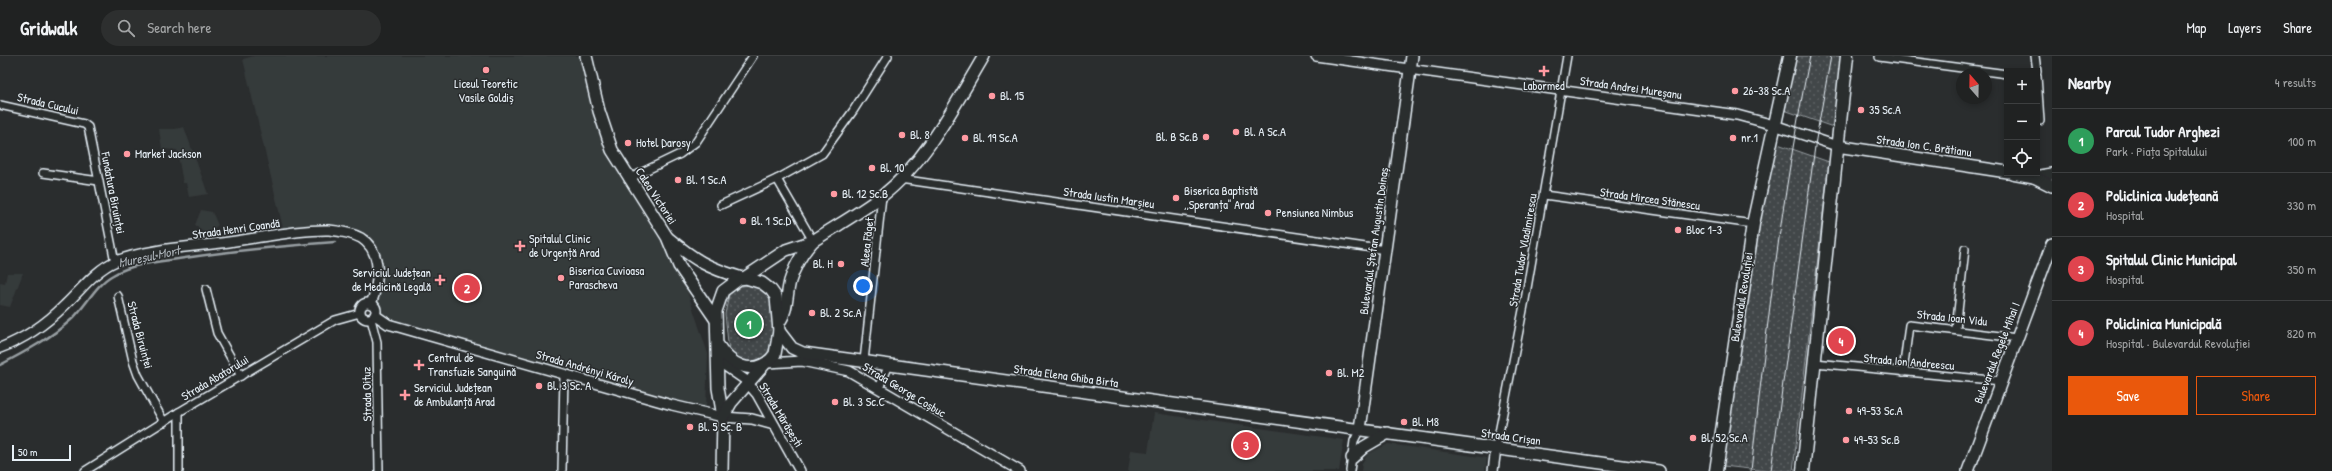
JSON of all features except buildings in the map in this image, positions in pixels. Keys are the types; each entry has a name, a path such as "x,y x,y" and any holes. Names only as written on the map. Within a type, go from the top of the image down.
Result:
{"main road":[{"name":"Calea Victoriei","path":"586,56 608,139 628,179 667,237 679,266 716,320"},
{"path":"722,471 723,417 719,395 716,320 718,306 723,291 730,284 743,278 786,250 813,241 882,196 900,179 934,137 984,56"},
{"name":"Bulevardul Ștefan Augustin Doinaș","path":"1360,429 1412,56"},
{"name":"Bulevardul Revoluției","path":"1716,471 1753,224 1790,56"},
{"path":"1803,471 1847,56"},
{"name":"Strada Ion C. Brătianu","path":"1837,146 2004,172"},
{"path":"2028,176 2052,176 2052,185 2034,177"},
{"name":"Calea Victoriei","path":"667,237 687,255 707,266 743,278"},
{"path":"723,417 731,403 775,354 779,328 785,312 790,281 798,261 813,241"},
{"name":"Bulevardul Regele Mihai I","path":"1968,471 2052,244"},
{"path":"743,278 762,283 773,293 777,301 779,328"},
{"name":"Strada Elena Ghiba Birta","path":"779,328 792,348 799,352 1360,429"},
{"path":"718,345 724,355 736,364 745,367 766,364"},
{"name":"Strada Crișan","path":"1360,429 1659,471"},
{"path":"1352,458 1364,447 1388,432"}],"street":[{"path":"628,179 680,154 696,142 753,56"},
{"path":"721,205 777,179 822,154 853,111 888,56"},
{"name":"Strada Andrei Mureșanu","path":"1316,56 1411,68 1561,91 1737,115 1774,125"},
{"name":"Strada Tudor Vladimirescu","path":"1496,448 1544,195 1567,56"},
{"path":"1879,56 1909,58 2004,74"},
{"path":"2036,56 2037,68"},
{"name":"Strada Cucului","path":"0,105 84,124 89,128"},
{"path":"1774,125 1837,146"},
{"name":"Fundatura Biruinței","path":"89,128 115,262"},
{"path":"44,173 99,181"},
{"path":"777,179 813,241"},
{"name":"Strada Iustin Marșieu","path":"900,179 1386,250"},
{"name":"Strada Mircea Stănescu","path":"1544,195 1753,224"},
{"name":"Aleea Făget","path":"864,361 882,196"},
{"name":"Strada Henri Coandă","path":"0,348 33,330 52,317 99,272 115,262 142,254 283,234 337,231 360,238 372,250 376,260 378,278 371,304"},
{"path":"1956,329 1965,248"},
{"path":"206,289 217,333 241,376"},
{"name":"Strada Biruinței","path":"118,296 132,361 138,376 164,422"},
{"path":"371,304 375,308 373,317 364,318 360,313 363,306 371,304"},
{"name":"Strada Abatorului","path":"85,471 179,412 335,320 360,313"},
{"name":"Strada Andrényi Károly","path":"373,317 388,324 672,406 723,417 752,419 774,425"},
{"name":"Strada Oituz","path":"373,317 377,342 378,471"},
{"name":"Strada Ioan Vidu","path":"1903,372 1909,325 1956,329 2017,338"},
{"name":"Strada Mărășești","path":"718,361 748,384 774,425 800,471"},
{"name":"Strada George Coșbuc","path":"766,364 802,361 843,369 879,388 1020,471"},
{"name":"Strada Ion Andreescu","path":"1815,363 2001,381"},
{"path":"879,388 889,365"},
{"path":"562,471 564,375"},
{"path":"179,412 179,471"},
{"path":"1350,471 1354,441 1360,429"},
{"path":"1493,471 1496,448"}],"shaded area":[{"name":"Spitalul Clinic de Urgență Arad","path":"254,56 586,56 607,139 679,266 708,354 706,409 703,410 388,324 375,313 373,306 376,260 360,238 368,234 332,226 283,228 243,59"},
{"path":"1796,56 1841,56 1833,127 1784,110"},
{"path":"184,127 208,194 189,197 186,183 183,183 177,150 162,149 159,129 175,129"},
{"path":"1775,143 1829,162 1793,471 1768,471 1723,466 1756,230"},
{"path":"201,210 212,212 218,225 206,235 195,225"},
{"path":"7,273 23,273 10,307 0,305 0,282 5,283"},
{"path":"752,285 763,289 769,296 772,304 773,327 772,338 765,356 759,361 751,363 741,360 729,352 725,314 729,295 741,286"},
{"path":"1154,413 1344,440 1339,471 1128,471 1131,450 1148,452"},
{"path":"1388,444 1487,458 1485,471 1361,471 1362,463 1368,454"}],"waterway":[{"name":"Mureșul Mort","path":"0,365 28,350 55,332 77,314 101,284 113,275 128,268 153,262 276,247 335,242"}],"tram line":[{"path":"1751,471 1783,211 1810,56"},
{"path":"1771,471 1816,139 1831,56"}],"place":[{"name":"Liceul Teoretic Vasile Goldiș","path":"486,70"},
{"name":"Labormed","path":"1544,71"},
{"name":"26-38 Sc.A","path":"1735,91"},
{"name":"Bl. 15","path":"992,96"},
{"name":"35 Sc.A","path":"1861,110"},
{"name":"Bl. A Sc.A","path":"1236,132"},
{"name":"Bl. 8","path":"902,135"},
{"name":"Bl. B Sc.B","path":"1206,137"},
{"name":"Bl. 19 Sc.A","path":"965,138"},
{"name":"nr.1","path":"1733,138"},
{"name":"Hotel Darosy","path":"628,143"},
{"name":"Market Jackson","path":"127,154"},
{"name":"Bl. 10","path":"872,168"},
{"name":"Bl. 1 Sc.A","path":"678,180"},
{"name":"Bl. 12 Sc.B","path":"834,194"},
{"name":"Biserica Baptistă ,,Speranța\" Arad","path":"1176,198"},
{"name":"Pensiunea Nimbus","path":"1268,213"},
{"name":"Bl. 1 Sc.D","path":"743,221"},
{"name":"Bloc 1-3","path":"1678,230"},
{"name":"Spitalul Clinic de Urgență Arad","path":"520,246"},
{"name":"Bl. H","path":"841,264"},
{"name":"Biserica Cuvioasa Parascheva","path":"561,278"},
{"name":"Serviciul Județean de Medicină Legală","path":"440,280"},
{"name":"Policlinica Județeană","path":"467,288"},
{"name":"Bl. 2 Sc.A","path":"812,313"},
{"name":"Parcul Tudor Arghezi","path":"749,324"},
{"name":"Policlinica Municipală","path":"1841,341"},
{"name":"Centrul de Transfuzie Sanguină","path":"419,365"},
{"name":"Bl. M2","path":"1329,373"},
{"name":"Bl. 3 Sc. A","path":"539,386"},
{"name":"Serviciul Județean de Ambulanță Arad","path":"405,395"},
{"name":"Bl. 3 Sc.C","path":"835,402"},
{"name":"49-53 Sc.A","path":"1849,411"},
{"name":"Bl. M8","path":"1404,422"},
{"name":"Bl. 5 Sc. B","path":"690,427"},
{"name":"Bl. 52 Sc.A","path":"1693,438"},
{"name":"49-53 Sc.B","path":"1846,440"},
{"name":"Spitalul Clinic Municipal","path":"1246,445"}]}
